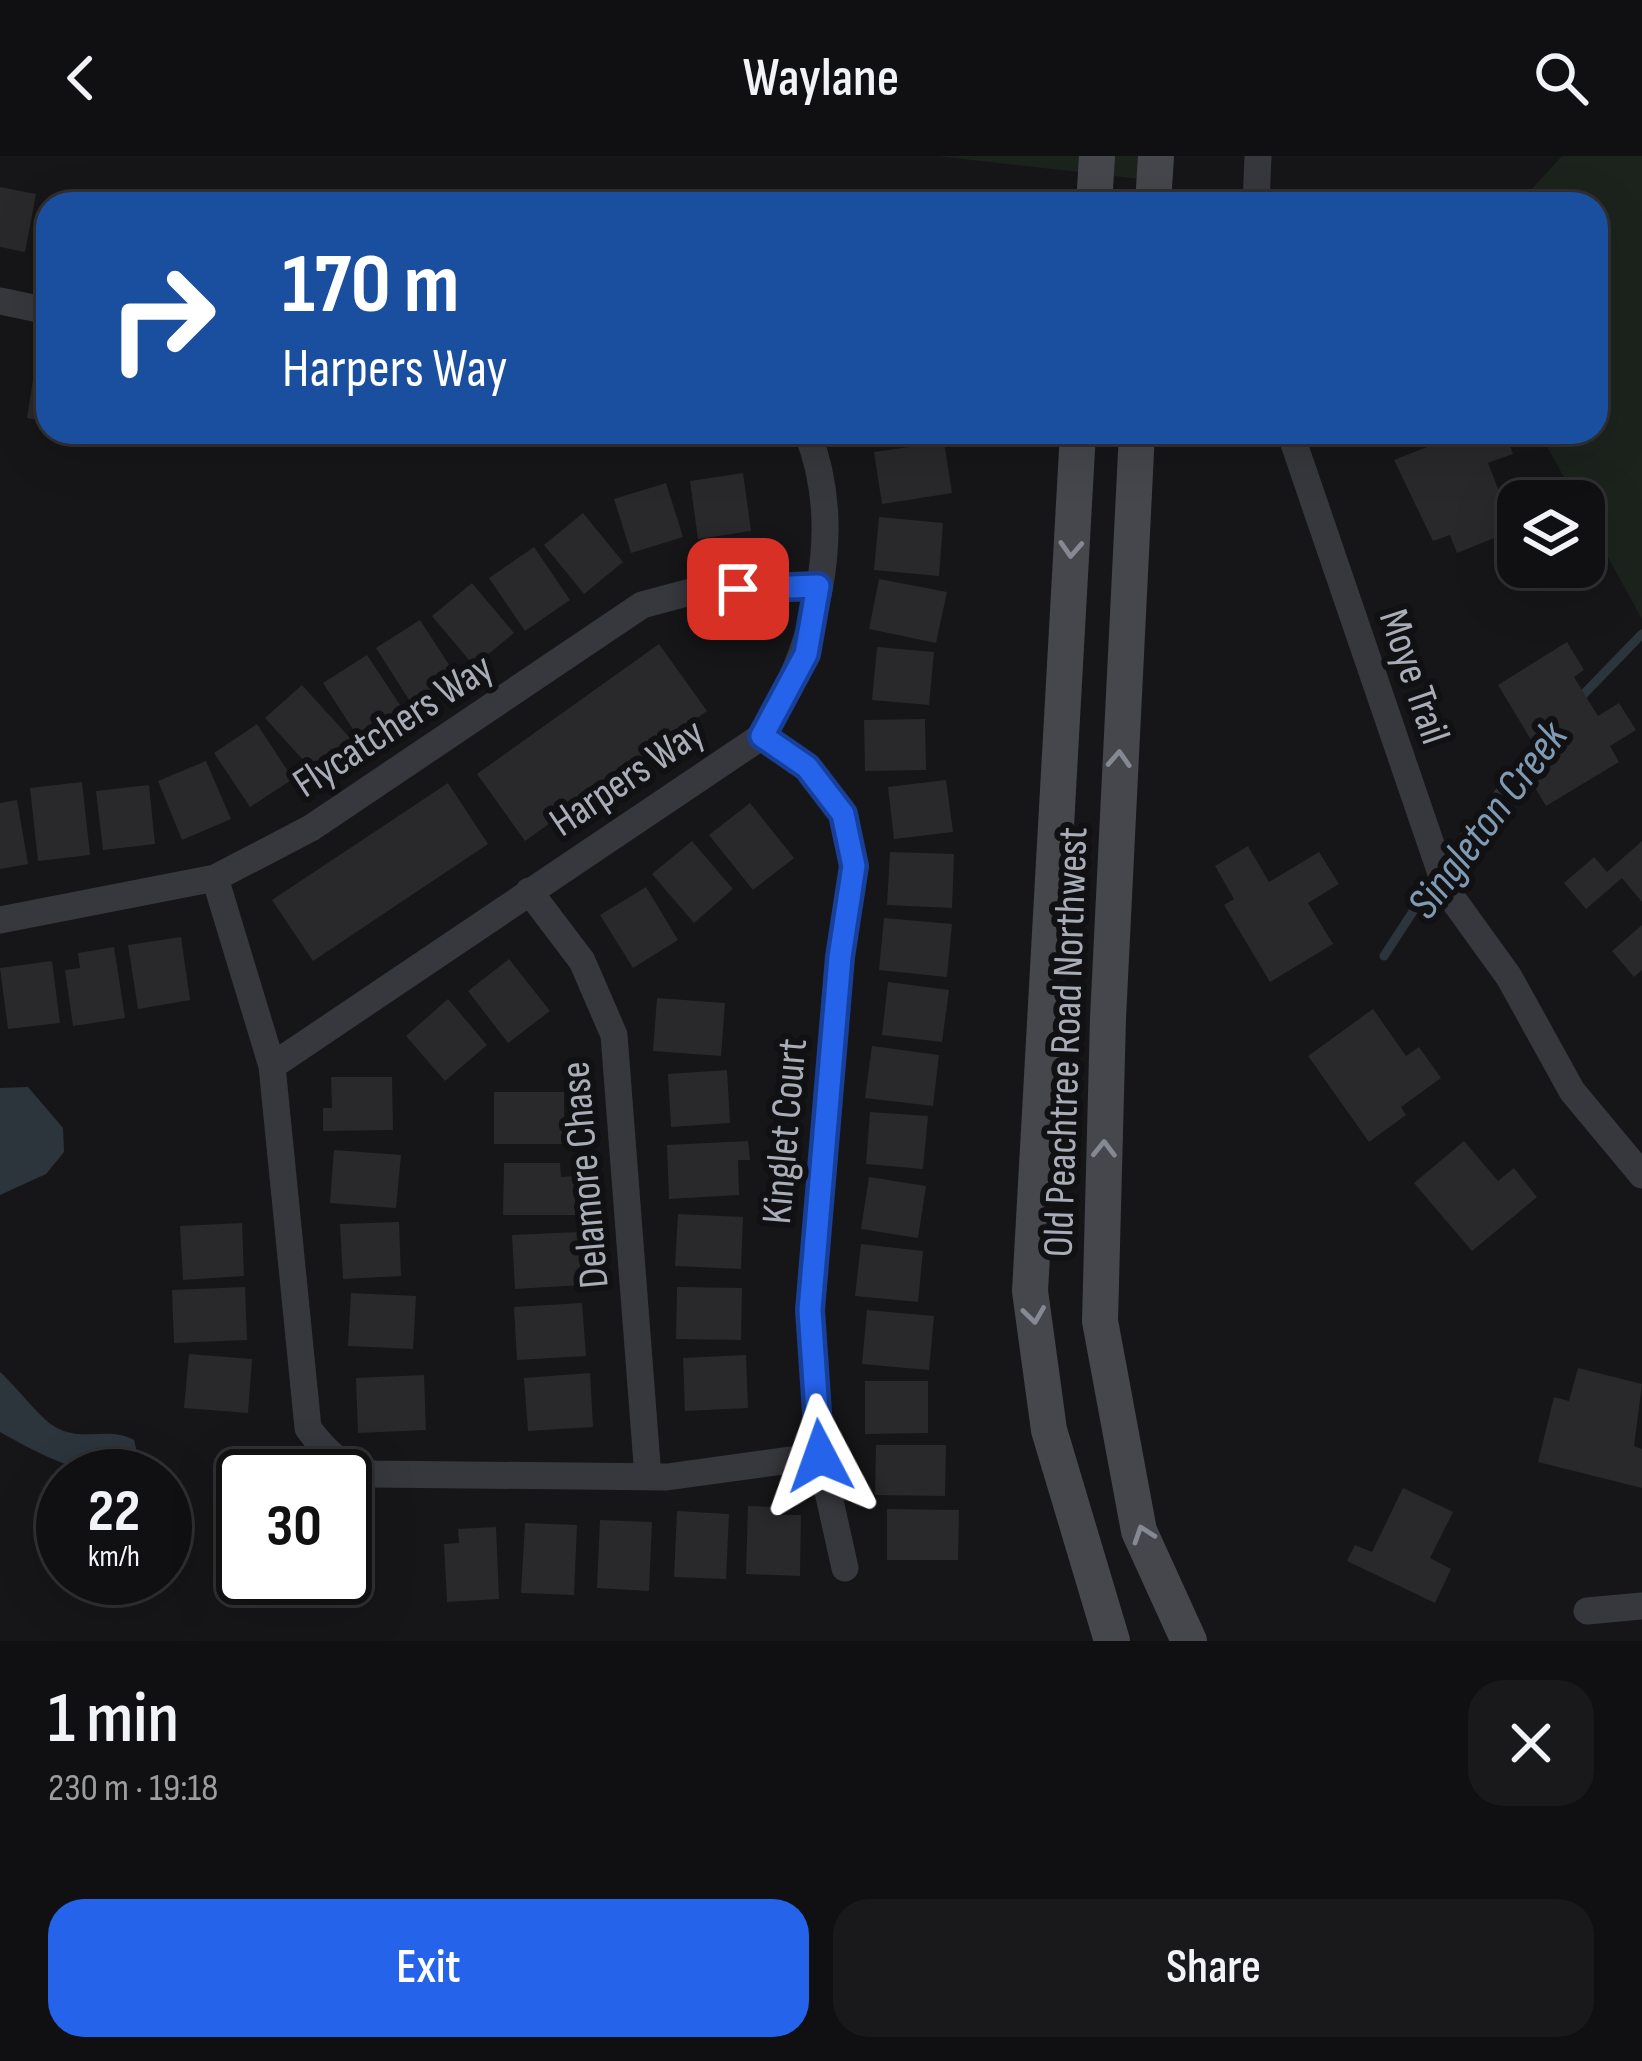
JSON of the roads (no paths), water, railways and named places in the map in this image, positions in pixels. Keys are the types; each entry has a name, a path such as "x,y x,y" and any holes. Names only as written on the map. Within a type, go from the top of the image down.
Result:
{"main road":[{"path":"1094,192 1096,156"},
{"path":"1154,192 1156,156"},
{"name":"Old Peachtree Road Northwest","path":"1077,444 1030,1291 1049,1430 1112,1641"},
{"name":"Old Peachtree Road Northwest","path":"1136,444 1110,952 1100,1321 1139,1532 1190,1641"}],"street":[{"path":"1256,192 1258,156"},
{"path":"0,301 36,308"},
{"name":"Harpers Way","path":"272,1066 762,736 806,654 818,586 825,543 811,444"},
{"name":"Moye Trail","path":"1294,444 1448,891 1509,977 1572,1091 1642,1175"},
{"name":"Flycatchers Way","path":"0,920 215,878 311,829 642,605 698,590 818,586"},
{"name":"Kinglet Court","path":"762,736 807,767 843,814 854,866 840,957 810,1310 820,1456 845,1568"},
{"path":"215,878 272,1066 308,1428 325,1452 356,1471 374,1474 648,1477 820,1456"},
{"name":"Delamore Chase","path":"529,891 582,961 614,1035 648,1477"},
{"path":"1586,1611 1642,1606"}],"waterway":[{"name":"Singleton Creek","path":"1579,699 1642,634"},
{"name":"Singleton Creek","path":"1384,956 1451,853 1543,737"}]}
